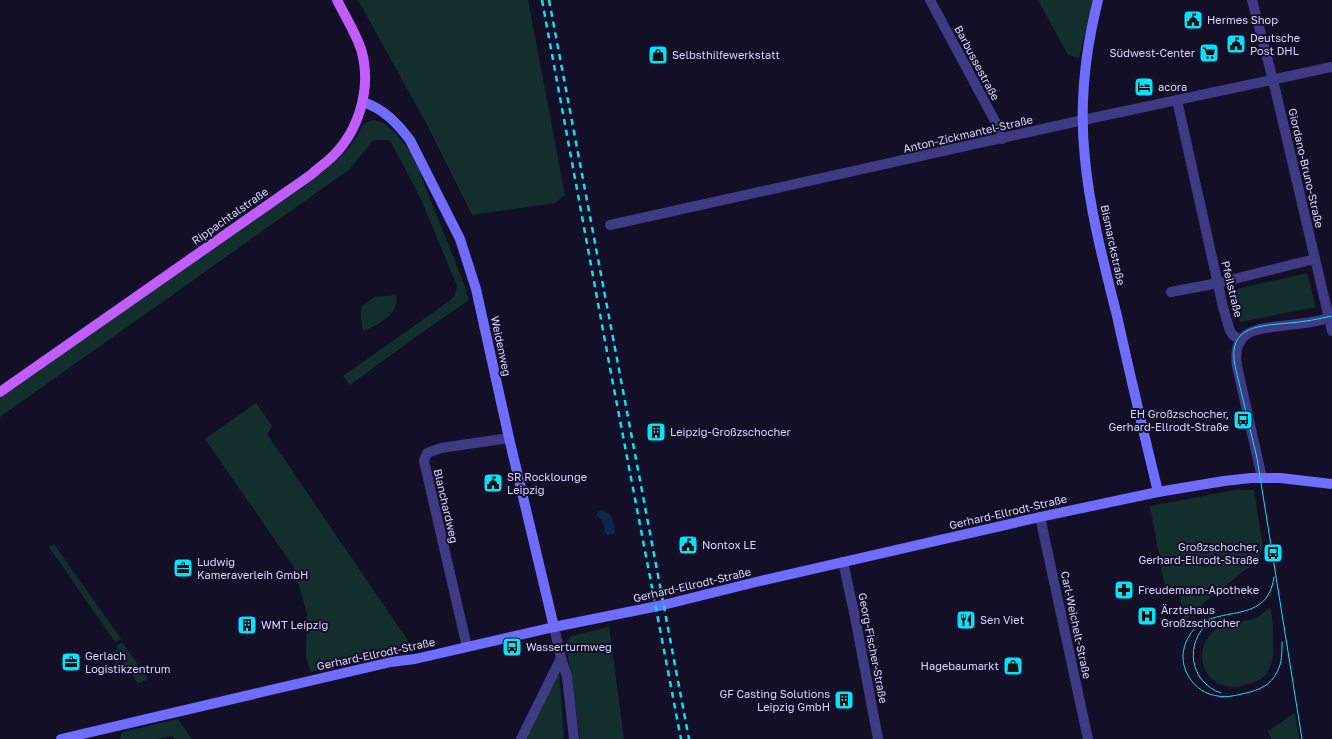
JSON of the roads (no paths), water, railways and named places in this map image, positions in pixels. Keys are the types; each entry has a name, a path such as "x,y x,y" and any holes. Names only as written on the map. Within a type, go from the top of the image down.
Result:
{"main road":[{"name":"Rippachtalstraße","path":"0,392 312,174 333,156 346,140 356,122 363,102 365,81 361,50 354,32 337,0"},
{"name":"Bismarckstraße","path":"1098,0 1088,48 1083,89 1085,159 1092,206 1103,257 1158,492"},
{"name":"Weidenweg","path":"363,102 373,105 387,114 400,126 410,140 460,239 476,289 509,438 554,627"},
{"name":"Gerhard-Ellrodt-Straße","path":"61,739 368,667 415,659 554,627 663,605 1040,517 1158,492 1224,481 1262,478 1280,478 1332,484"}],"street":[{"name":"Barbussestraße","path":"930,0 995,121 1002,139"},
{"name":"Giordano-Bruno-Straße","path":"1252,0 1273,80 1315,259 1331,318 1332,331"},
{"name":"Anton-Zickmantel-Straße","path":"610,225 1083,120 1332,67"},
{"name":"Pfeilstraße","path":"1177,100 1230,331 1241,341"},
{"path":"1171,292 1218,283 1315,259"},
{"path":"1262,478 1237,366 1237,350 1241,341 1249,333 1258,329 1296,325 1331,318"},
{"name":"Blanchardweg","path":"467,647 424,461 427,453 441,448 509,438"},
{"name":"Carl-Weichelt-Straße","path":"1040,517 1088,739"},
{"name":"Georg-Fischer-Straße","path":"843,562 878,739"},
{"path":"554,627 567,677 574,739"},
{"path":"521,739 561,658"}],"water":[{"path":"601,510 607,512 611,517 615,527 615,534 607,535 604,531 605,528 602,521 596,514"}],"tram line":[{"path":"1302,739 1257,458 1235,366 1234,353 1236,342 1241,335 1248,330 1267,325 1306,321 1332,316"},
{"path":"1274,577 1269,593 1261,604 1237,613 1210,619 1198,625 1189,636 1185,644 1183,654 1184,664 1193,683 1205,692 1221,697 1239,695 1251,692 1268,684 1274,677 1280,665 1282,642"},
{"path":"1209,622 1201,631 1196,640 1193,651 1194,661 1202,680 1210,688 1221,693"}],"railway":[{"path":"542,0 681,739"},
{"path":"549,0 689,739"}],"place":[{"name":"Hermes Shop","path":"1193,20"},
{"name":"Deutsche Post DHL","path":"1236,44"},
{"name":"Südwest-Center","path":"1209,53"},
{"name":"Selbsthilfewerkstatt","path":"658,55"},
{"name":"acora","path":"1144,87"},
{"name":"EH Großzschocher, Gerhard-Ellrodt-Straße","path":"1243,420"},
{"name":"Leipzig-Großzschocher","path":"656,432"},
{"name":"SR Rocklounge Leipzig","path":"493,483"},
{"name":"Nontox LE","path":"688,545"},
{"name":"Großzschocher, Gerhard-Ellrodt-Straße","path":"1273,553"},
{"name":"Ludwig Kameraverleih GmbH","path":"183,568"},
{"name":"Freudemann-Apotheke","path":"1124,590"},
{"name":"Ärztehaus Großzschocher","path":"1147,616"},
{"name":"Sen Viet","path":"966,620"},
{"name":"WMT Leipzig","path":"247,625"},
{"name":"Wasserturmweg","path":"512,647"},
{"name":"Gerlach Logistikzentrum","path":"71,662"},
{"name":"Hagebaumarkt","path":"1013,666"},
{"name":"GF Casting Solutions Leipzig GmbH","path":"844,700"}]}
